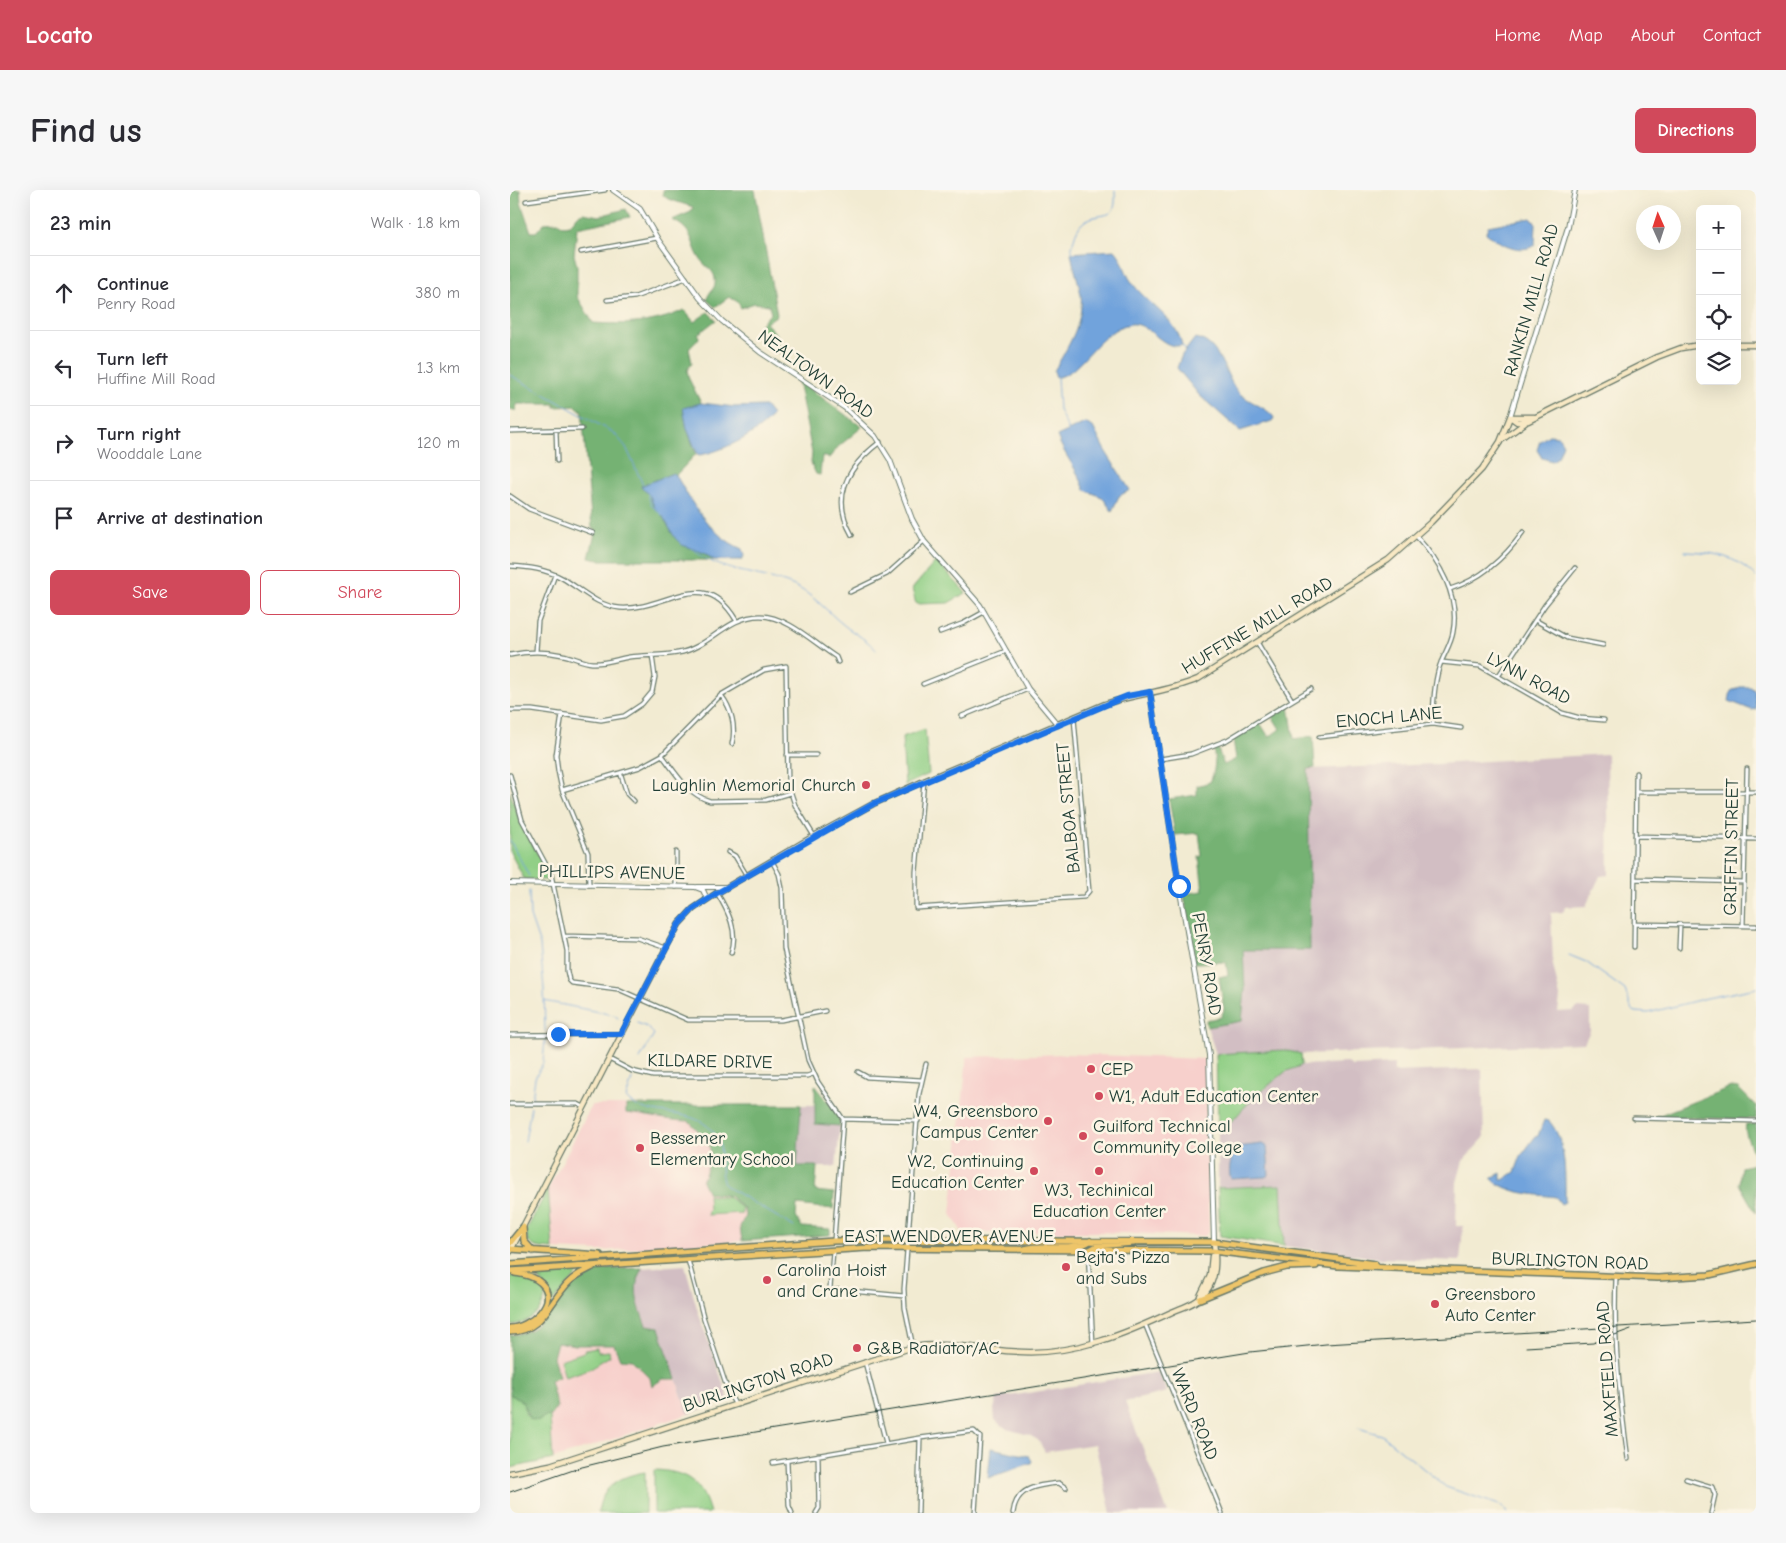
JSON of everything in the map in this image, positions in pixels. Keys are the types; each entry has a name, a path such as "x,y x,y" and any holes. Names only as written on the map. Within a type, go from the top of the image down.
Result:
{"highway":[{"path":"510,1243 523,1227"},
{"path":"523,1227 524,1241 533,1251"},
{"name":"EAST WENDOVER AVENUE","path":"510,1264 834,1240 909,1240 1214,1242 1361,1261 1383,1266"},
{"path":"1020,1250 1033,1246 1084,1245 1090,1241"},
{"path":"1088,1251 1097,1246 1128,1246 1140,1242"},
{"name":"EAST WENDOVER AVENUE","path":"510,1272 833,1250 908,1249 1214,1252 1338,1266 1383,1266"},
{"path":"510,1250 626,1256"},
{"name":"BURLINGTON ROAD","path":"1383,1266 1616,1276 1688,1277 1756,1264"},
{"path":"510,1332 523,1331 535,1325 566,1284 596,1266"},
{"path":"1200,1299 1272,1271 1304,1266 1338,1266"},
{"path":"510,1272 533,1277 543,1284 546,1291 545,1306 537,1317 525,1325 510,1328"}],"main road":[{"path":"1741,345 1756,346"},
{"path":"1500,442 1535,417 1667,352 1696,346"},
{"path":"1510,418 1535,417"},
{"path":"1510,418 1517,422 1528,421"},
{"name":"HUFFINE MILL ROAD","path":"510,1250 679,924 708,899 814,836 875,803 924,780 1112,701 1185,685 1257,642 1368,574 1416,536 1469,483 1500,442 1510,418"},
{"name":"BURLINGTON ROAD","path":"512,1473 550,1465 913,1347 947,1345 1023,1352 1062,1350 1093,1344 1145,1324 1200,1299 1209,1288 1213,1278 1214,1242"},
{"name":"BURLINGTON ROAD","path":"1189,1304 1200,1295 1208,1282 1214,1252"}],"street":[{"path":"526,201 605,190"},
{"name":"NEALTOWN ROAD","path":"613,190 640,209 657,238 686,278 722,322 760,352 845,408 864,424 880,442 890,460 912,519 924,541 985,612 1028,689 1058,725"},
{"name":"RANKIN MILL ROAD","path":"1510,418 1568,227 1575,190"},
{"path":"581,252 657,238"},
{"path":"607,300 635,297 686,278"},
{"path":"510,432 582,429"},
{"path":"556,430 557,461"},
{"path":"852,536 844,510 846,482 858,460 880,442"},
{"path":"510,496 529,509 593,533"},
{"path":"1450,589 1469,582 1490,568 1508,552 1523,532"},
{"path":"1416,536 1437,563 1450,589 1454,607 1454,629 1441,662 1436,683 1433,724"},
{"path":"850,592 887,574 924,541"},
{"path":"510,566 536,568 555,575 596,600 619,608 648,605 679,594 700,592 721,601 736,620"},
{"path":"1499,675 1535,620 1576,568"},
{"path":"536,652 538,621 555,575"},
{"path":"940,632 964,623 985,612"},
{"path":"510,655 536,652 564,655 591,663 687,651 736,620 759,616 778,620 836,657 838,662"},
{"path":"1535,620 1568,638 1603,645"},
{"path":"1257,642 1292,700"},
{"path":"923,684 1006,651"},
{"path":"510,710 532,710 601,720 619,717 634,710 652,692 655,677 652,655"},
{"name":"LYNN ROAD","path":"1441,662 1480,666 1499,675 1562,713 1580,718 1604,720"},
{"path":"562,790 621,775 662,755 721,695 764,670 786,666 787,755 790,793 814,836"},
{"path":"962,716 1028,689"},
{"path":"1160,759 1208,749 1259,723 1311,689"},
{"name":"PENRY ROAD","path":"1150,692 1179,886 1210,1064 1214,1242"},
{"path":"721,695 730,710 732,744"},
{"path":"562,714 556,755 562,790 588,853 589,885"},
{"name":"BALBOA STREET","path":"924,780 916,872 916,908 1074,898 1087,895 1089,891 1074,718"},
{"name":"ENOCH LANE","path":"1319,737 1433,724 1461,728"},
{"path":"662,755 694,794 702,799 710,801 766,800 790,793"},
{"path":"787,755 816,755"},
{"name":"GRIFFIN STREET","path":"1743,926 1747,769"},
{"path":"1634,947 1636,773"},
{"path":"510,775 522,820 551,874 564,936 569,980 576,985 604,986 618,989 688,1020 781,1020 825,1011"},
{"path":"621,775 627,794 634,801"},
{"path":"1636,792 1756,792"},
{"path":"1635,836 1756,839"},
{"path":"676,852 676,887"},
{"path":"728,852 735,856 747,876"},
{"path":"772,861 779,874 782,888 784,949 808,1060 814,1074 843,1119 834,1240"},
{"path":"1634,879 1744,882"},
{"name":"PHILLIPS AVENUE","path":"510,884 695,888 703,890 708,899"},
{"path":"695,888 728,887"},
{"path":"717,893 734,930 734,946 731,953"},
{"path":"1634,924 1756,926"},
{"path":"1680,924 1680,948"},
{"path":"564,936 636,938 666,948"},
{"path":"510,1035 621,1034"},
{"name":"KILDARE DRIVE","path":"609,1058 639,1074 653,1076 807,1076 814,1074"},
{"path":"913,1347 904,1296 918,1121 922,1080 926,1064"},
{"path":"858,1072 866,1076 922,1080"},
{"path":"510,1104 578,1104 584,1107"},
{"path":"1634,1118 1756,1121"},
{"path":"843,1119 918,1121"},
{"path":"833,1250 830,1290 904,1296"},
{"path":"1088,1251 1093,1344"},
{"path":"688,1260 718,1362 728,1391 735,1404"},
{"name":"MAXFIELD ROAD","path":"1616,1276 1615,1316 1617,1354 1628,1459"},
{"name":"WARD ROAD","path":"1145,1324 1222,1513"},
{"path":"865,1362 886,1444"},
{"path":"772,1463 969,1430 978,1433 980,1437 974,1513"},
{"path":"918,1513 920,1438"},
{"path":"816,1513 819,1508 818,1455"},
{"path":"787,1461 789,1506 792,1513"},
{"path":"510,1478 512,1473"},
{"path":"1686,1479 1712,1487 1715,1495 1711,1513"},
{"path":"1013,1513 1018,1498 1028,1488 1059,1483 1066,1488"}],"shaded area":[{"path":"1607,754 1609,875 1600,876 1586,906 1565,907 1563,912 1551,913 1553,965 1560,997 1558,1012 1573,1011 1577,1008 1590,1009 1590,1031 1584,1043 1301,1054 1284,1050 1216,1054 1207,1027 1242,1021 1245,990 1243,950 1310,950 1308,769"},
{"name":"Guilford Technical Community College","path":"1067,1054 1205,1059 1209,1231 1205,1236 1096,1232 962,1232 951,1214 967,1057"},
{"path":"1348,1063 1352,1066 1394,1064 1394,1072 1482,1069 1484,1138 1463,1161 1457,1182 1456,1226 1463,1226 1460,1261 1380,1258 1284,1246 1281,1185 1218,1188 1218,1123 1224,1125 1231,1122 1253,1098 1285,1072 1302,1065"},
{"path":"592,1105 626,1105 626,1113 652,1115 674,1121 689,1121 709,1143 712,1152 711,1163 702,1181 730,1196 744,1209 745,1216 740,1227 742,1241 599,1251 553,1249 548,1189"},
{"path":"801,1105 816,1105 815,1124 840,1126 836,1167 797,1167"},
{"path":"685,1265 698,1312 729,1400 688,1414 659,1328 646,1326 635,1288 642,1268"},
{"path":"557,1341 575,1345 614,1345 657,1384 663,1379 676,1379 688,1414 553,1459 550,1416 557,1406 549,1380 558,1377 553,1357"},
{"path":"1159,1372 1167,1392 1125,1402 1168,1513 1111,1513 1095,1444 1045,1452 1038,1440 1029,1435 1007,1429 995,1420 994,1409 997,1398"}],"green space":[{"path":"510,190 520,190 521,203 531,232 536,232 544,223 558,222 563,226 570,225 578,215 583,213 599,216 626,209 630,217 577,228 574,255 577,266 577,296 593,323 617,324 651,321 684,310 694,322 708,312 716,320 698,334 699,338 689,349 692,363 687,370 689,379 701,403 683,408 687,429 696,454 676,475 673,473 641,486 650,496 654,507 662,515 672,533 682,545 704,553 714,560 599,560 589,558 596,530 592,528 582,411 576,406 555,407 555,404 517,404 516,410 510,410"},
{"path":"663,190 755,190 777,315 766,323 777,335 782,354 761,343 759,339 760,325 771,313 769,305 754,303 741,308 738,302 729,297 715,307 707,300 715,285 714,276 701,260 685,228 672,220 691,212 693,207 668,199 663,195"},
{"path":"798,380 862,427 838,447 829,458 822,456 820,475 816,474 811,463 812,453"},
{"path":"936,561 966,593 948,603 916,604 912,589"},
{"path":"1289,706 1294,739 1313,736 1315,768 1308,769 1310,950 1243,950 1245,990 1242,1021 1207,1027 1206,1020 1221,1017 1224,1010 1219,977 1228,975 1226,962 1195,963 1184,894 1203,891 1199,857 1202,856 1199,833 1175,835 1169,799 1197,795 1197,786 1210,782 1212,778 1214,766 1213,749 1217,747 1224,765 1236,759 1233,739 1260,723 1269,737 1280,729 1272,716"},
{"path":"925,729 929,774 905,785 902,737"},
{"path":"510,792 520,822 547,871 547,880 524,879 510,852"},
{"path":"1284,1050 1301,1054 1302,1065 1285,1072 1253,1098 1231,1122 1224,1125 1218,1123 1216,1054"},
{"path":"815,1085 839,1116 840,1126 815,1124"},
{"path":"1731,1087 1738,1088 1756,1106 1756,1119 1655,1117"},
{"path":"626,1105 801,1105 797,1166 817,1166 815,1191 834,1193 833,1209 797,1205 796,1217 802,1227 830,1229 830,1235 742,1241 740,1227 745,1216 744,1209 730,1196 708,1193 702,1181 710,1162 711,1154 710,1148 703,1136 689,1121 626,1113"},
{"path":"1746,1124 1756,1124 1756,1213 1739,1184 1741,1167 1754,1164 1755,1161 1747,1138"},
{"path":"1281,1185 1284,1246 1220,1236 1218,1188"},
{"path":"548,1189 553,1249 534,1246 528,1240 527,1235 527,1229"},
{"path":"708,1195 730,1198 742,1208 742,1213 707,1215 709,1209"},
{"path":"642,1268 636,1290 640,1311 646,1326 659,1328 676,1379 663,1379 652,1386 650,1378 632,1360 620,1359 614,1345 575,1345 557,1342 553,1357 559,1377 550,1381 557,1407 550,1416 545,1416 539,1421 529,1419 523,1402 510,1394 510,1335 535,1327 544,1319 565,1290 585,1274 606,1269"},
{"path":"582,1269 547,1308 549,1291 535,1274"},
{"path":"510,1276 532,1280 541,1286 545,1296 538,1312 523,1322 511,1325"},
{"path":"597,1348 598,1352 609,1351 610,1356 589,1369 565,1377 560,1360 584,1352 584,1350"},
{"path":"510,1394 523,1402 526,1415 550,1416 553,1459 510,1468"},
{"path":"654,1470 676,1473 691,1480 703,1493 710,1513 654,1513"},
{"path":"645,1472 645,1513 598,1513 603,1496 613,1484 628,1476"}],"water":[{"path":"1531,218 1536,223 1535,245 1529,248 1523,249 1510,246 1486,233 1488,226"},
{"path":"1115,250 1131,281 1174,326 1182,345 1175,346 1169,344 1143,327 1137,324 1130,324 1108,335 1072,370 1056,377 1054,371 1074,335 1080,315 1081,295 1071,253"},
{"path":"1195,338 1203,341 1216,352 1237,391 1272,415 1274,418 1272,421 1240,431 1199,395 1177,368 1182,355"},
{"path":"701,403 735,407 765,406 772,415 767,422 739,441 716,451 698,455 687,429 683,408"},
{"path":"1085,423 1093,427 1104,449 1130,490 1119,496 1112,511 1102,497 1085,490 1057,436"},
{"path":"1549,435 1558,436 1563,444 1558,457 1552,461 1542,458 1537,450 1540,441"},
{"path":"673,473 695,507 711,527 720,536 742,549 744,556 742,560 714,560 704,553 682,545 675,538 662,515 654,507 650,496 641,486"},
{"path":"1740,687 1751,687 1755,691 1756,709 1752,710 1729,701 1731,691"},
{"path":"1544,1120 1549,1121 1555,1129 1562,1149 1565,1171 1565,1202 1561,1204 1556,1197 1513,1190 1497,1183 1491,1178 1501,1173 1501,1180 1503,1180 1515,1172 1521,1156 1535,1137 1538,1136"},
{"path":"1262,1144 1267,1146 1269,1175 1265,1177 1231,1179 1231,1163 1237,1147"},
{"path":"991,1448 1029,1456 1032,1461 1031,1463 988,1478"}],"waterway":[{"path":"1073,254 1072,245 1078,229 1088,219 1106,215 1113,210 1115,190"},
{"path":"1182,345 1187,351"},
{"path":"510,375 614,433 626,447 643,485"},
{"path":"1057,377 1059,410 1069,431"},
{"path":"648,493 651,505 662,515"},
{"path":"691,548 702,556 725,567 775,579 804,591 876,650"},
{"path":"1685,551 1715,554 1733,560 1741,564 1756,577"},
{"path":"510,840 529,876"},
{"path":"529,891 530,916 540,945 545,1031"},
{"path":"1569,955 1586,962 1625,990 1632,1010 1636,1012 1648,1013 1756,988"},
{"path":"544,1001 614,1015 618,1018"},
{"path":"637,1023 647,1027 654,1034 640,1059"},
{"path":"532,1099 535,1078 543,1063 545,1039"},
{"path":"632,1079 626,1098 635,1105 685,1116 707,1126 719,1141 721,1173 724,1185 794,1227"},
{"path":"525,1141 531,1107"},
{"path":"1358,1428 1382,1435 1446,1487 1502,1506 1507,1513"}],"railway":[{"path":"510,1492 582,1467 663,1447 1250,1352 1326,1344 1756,1319"},
{"path":"1526,1347 1593,1343 1631,1329"}],"place":[{"name":"Laughlin Memorial Church","path":"866,785"},
{"name":"CEP","path":"1091,1069"},
{"name":"W1, Adult Education Center","path":"1099,1096"},
{"name":"W4, Greensboro Campus Center","path":"1048,1121"},
{"name":"Guilford Technical Community College","path":"1083,1136"},
{"name":"Bessemer Elementary School","path":"640,1148"},
{"name":"W2, Continuing Education Center","path":"1034,1171"},
{"name":"W3, Techinical Education Center","path":"1099,1171"},
{"name":"Bejta's Pizza and Subs","path":"1066,1267"},
{"name":"Carolina Hoist and Crane","path":"767,1280"},
{"name":"Greensboro Auto Center","path":"1435,1304"},
{"name":"G&B Radiator/AC","path":"857,1348"}],"route":[{"path":"558,1034 621,1034 679,924 693,909 717,893 814,836 875,803 924,780 1127,696 1150,692 1179,886"}]}
